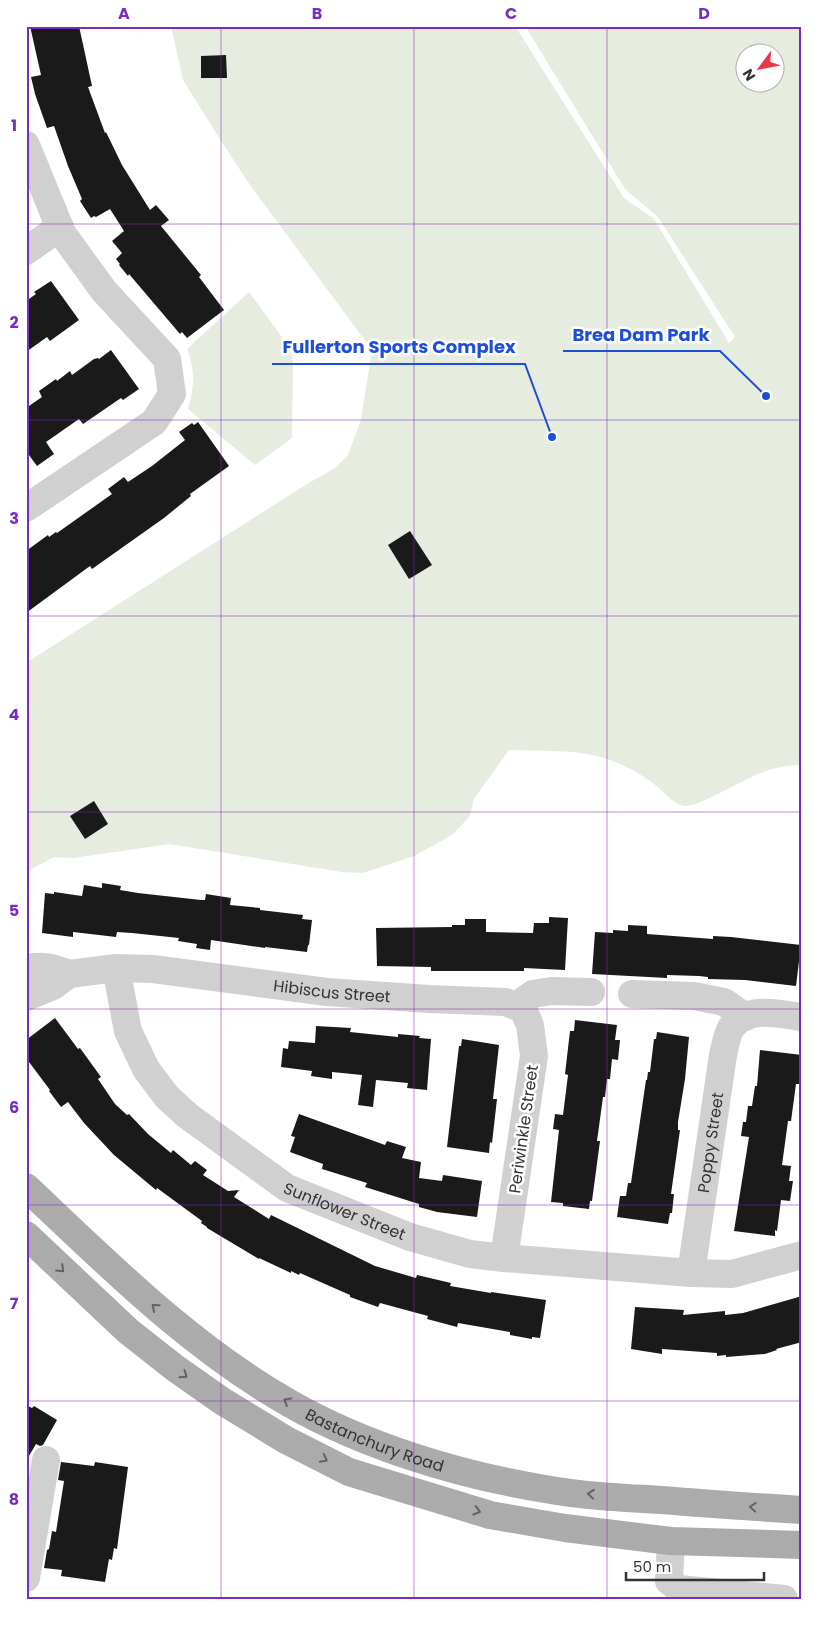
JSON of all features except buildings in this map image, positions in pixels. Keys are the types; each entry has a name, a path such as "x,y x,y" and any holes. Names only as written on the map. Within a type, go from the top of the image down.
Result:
{"main road":[{"name":"Bastanchury Road","path":"26,1187 100,1258 151,1304 194,1339 290,1403 342,1429 393,1450 452,1468 546,1490 624,1498 802,1510"},
{"path":"26,1236 128,1332 175,1368 222,1401 278,1435 349,1472 490,1515 565,1528 671,1541 802,1544"}],"street":[{"path":"26,145 62,233 104,291 167,359 172,394 154,422 26,508"},
{"path":"26,251 60,227"},
{"name":"Hibiscus Street","path":"26,968 52,967 69,974"},
{"name":"Hibiscus Street","path":"26,997 53,986 69,974 116,968 154,969 327,992 506,1002 516,1006"},
{"name":"Sunflower Street","path":"116,968 128,1031 146,1069 167,1097 188,1116 287,1188 410,1237 470,1254 691,1273 732,1274 802,1255"},
{"path":"516,1006 533,994 551,991 591,992"},
{"path":"632,994 694,996 724,1002 745,1017 762,1012 802,1017"},
{"name":"Periwinkle Street","path":"504,1258 534,1056 530,1025 523,1009 516,1006"},
{"name":"Poppy Street","path":"691,1273 723,1055 731,1028 745,1017"},
{"path":"26,1578 31,1521 46,1460"},
{"path":"671,1541 669,1581 678,1590 784,1599"}],"shaded area":[{"path":"171,26 515,26 624,198 654,219 729,343 735,337 658,217 625,189 525,26 802,26 802,765 765,771 699,803 684,806 676,803 638,773 614,761 570,752 509,750 474,799 470,816 452,835 414,856 363,873 342,872 169,844 74,858 54,857 26,872 26,663 335,468 348,455 361,419 372,350 250,185 183,80"},
{"path":"249,292 290,348 293,362 292,438 255,465 188,409 192,393 193,372 187,349"}],"place":[{"name":"Brea Dam Park","path":"766,396"},
{"name":"Fullerton Sports Complex","path":"552,437"}]}
